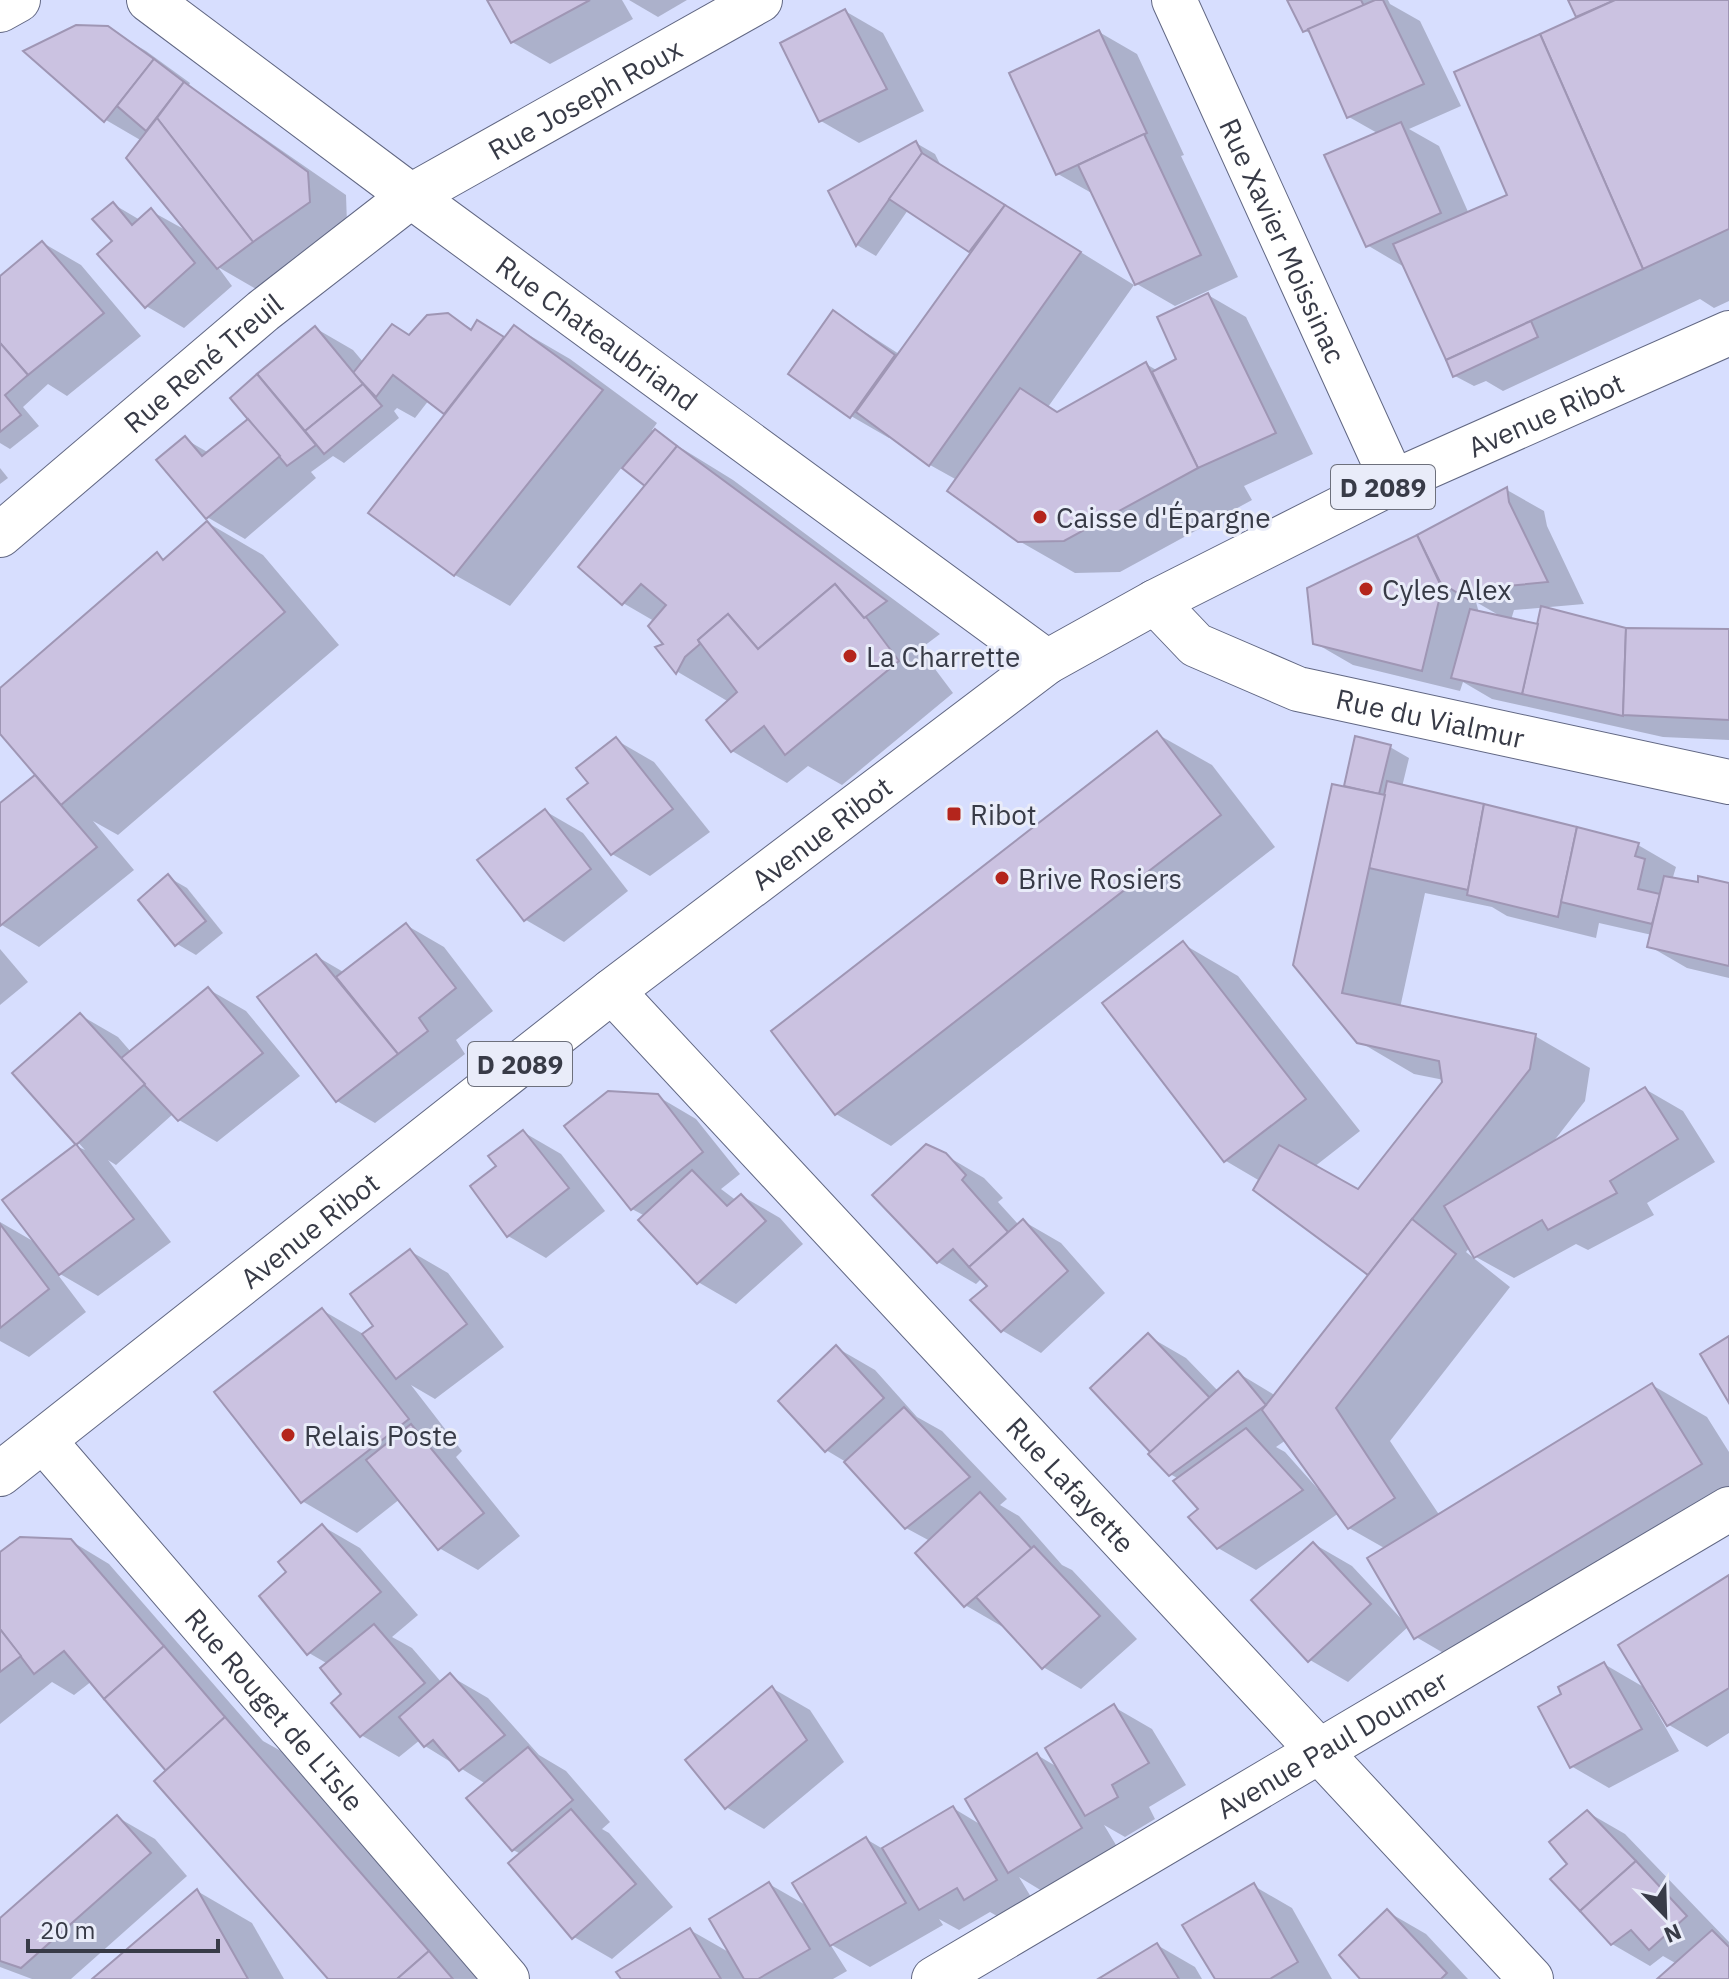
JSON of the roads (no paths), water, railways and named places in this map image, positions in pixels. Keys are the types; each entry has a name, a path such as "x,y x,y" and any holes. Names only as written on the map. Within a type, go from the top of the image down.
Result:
{"street":[{"path":"0,10 18,0"},
{"name":"Rue Chateaubriand","path":"149,0 1047,662"},
{"name":"Rue Joseph Roux","path":"411,196 760,0"},
{"name":"Rue Xavier Moissinac","path":"1174,0 1393,482"},
{"name":"Rue René Treuil","path":"0,535 263,311 411,196"},
{"name":"Avenue Ribot","path":"0,1474 612,991 1047,662 1155,602 1393,482 1729,333"},
{"name":"Rue du Vialmur","path":"1155,602 1196,645 1298,689 1729,782"},
{"name":"Rue Lafayette","path":"612,991 1531,1979"},
{"name":"Rue Rouget de L'Isle","path":"44,1441 507,1979"},
{"name":"Avenue Paul Doumer","path":"934,1979 1729,1509"}],"place":[{"name":"Caisse d'Épargne","path":"1040,517"},
{"name":"Cyles Alex","path":"1366,589"},
{"name":"La Charrette","path":"850,656"},
{"name":"Ribot","path":"954,814"},
{"name":"Brive Rosiers","path":"1002,878"},
{"name":"Relais Poste","path":"288,1435"}]}
